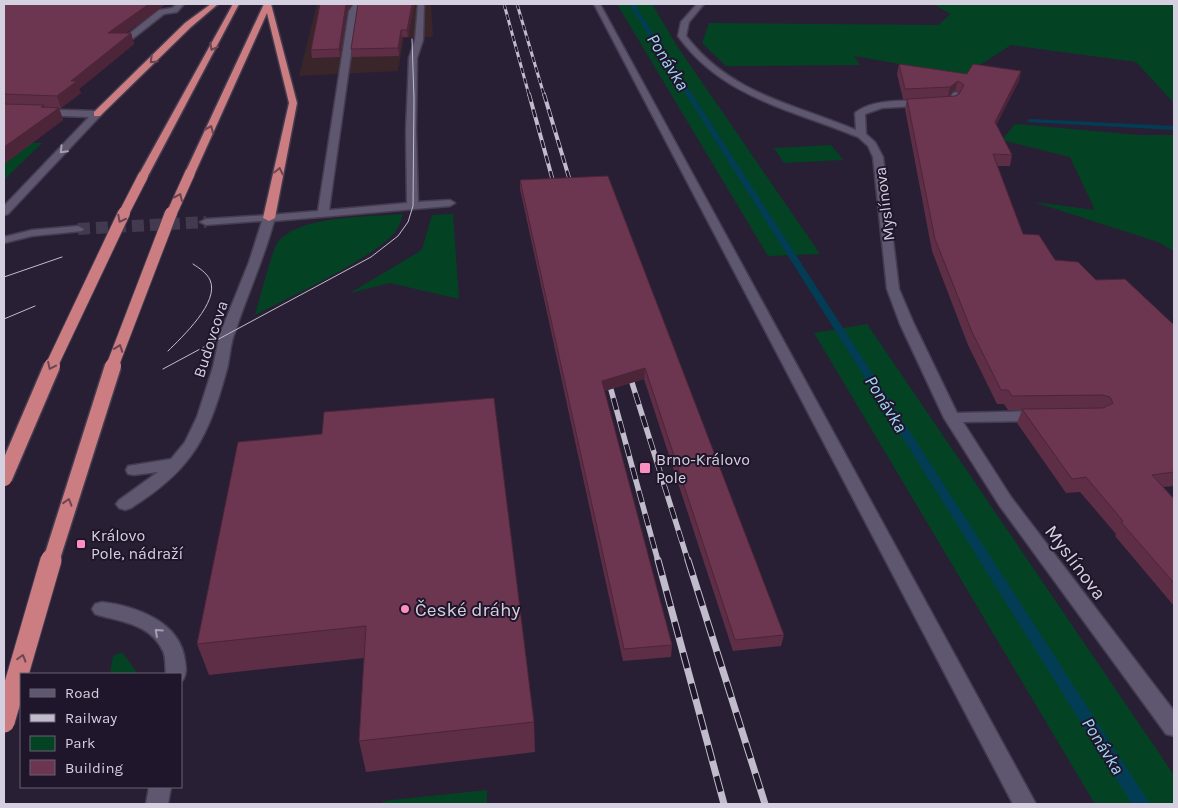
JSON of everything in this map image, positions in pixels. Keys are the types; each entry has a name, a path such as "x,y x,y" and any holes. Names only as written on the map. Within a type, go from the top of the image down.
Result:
{"highway":[{"path":"97,114 188,25 215,4"},
{"path":"4,478 50,367 102,256 236,4"},
{"path":"4,722 67,503 111,370 156,249 267,4"},
{"path":"267,4 293,103 269,218"}],"street":[{"path":"128,38 162,12 174,10 181,4"},
{"path":"323,214 353,11 358,4"},
{"path":"413,206 411,130 413,58 419,40 421,4"},
{"path":"597,4 1026,804"},
{"name":"Myslínova","path":"701,4 685,22 682,36 690,49 704,64 742,87 763,97 861,135 870,141 878,157 892,289 952,418 1006,501 1174,727"},
{"path":"941,104 952,101 956,95"},
{"path":"861,135 860,113 872,107 916,102 965,106"},
{"path":"4,111 97,114"},
{"path":"4,212 97,114"},
{"path":"206,222 450,203"},
{"name":"Budovcova","path":"125,504 143,494 175,464 198,432 220,368 227,336 263,244 269,218"},
{"path":"4,240 32,233 78,229"},
{"path":"952,418 1050,416"},
{"path":"134,470 175,464"},
{"path":"102,608 118,610 145,620 162,634 174,650 176,673"},
{"path":"157,804 160,788"}],"shaded area":[{"path":"317,4 431,4 433,37 404,38 398,71 299,76"}],"green space":[{"path":"617,4 652,4 677,46 820,254 768,256"},
{"path":"933,4 1174,4 1174,103 1136,62 1011,45 964,75 854,56 860,65 726,66 702,43 709,23 938,25 951,14"},
{"path":"1015,124 1138,135 1174,135 1174,251 1158,242 1034,202 1095,210 1070,157 1002,140"},
{"path":"4,142 42,143 4,180"},
{"path":"831,145 843,160 784,163 774,148"},
{"path":"403,214 397,229 373,251 332,275 255,315 275,247 288,233 319,222 336,219"},
{"path":"453,214 459,299 390,283 350,293 422,250 432,215"},
{"path":"867,324 1174,775 1174,804 1095,804 814,333"},
{"path":"122,652 137,673 110,673 113,656"},
{"path":"487,790 487,804 383,804 383,801"}],"building":[{"path":"4,4 149,4 108,33 131,33 71,81 77,81 57,96 4,94"},
{"path":"320,4 346,4 339,49 311,50"},
{"path":"358,4 412,4 407,30 401,30 398,48 351,49"},
{"path":"899,64 967,74 973,64 1021,71 995,122 1012,155 993,154 1023,234 1039,235 1055,260 1078,262 1096,280 1125,279 1174,325 1174,472 1152,475 1174,499 1174,583 1121,522 1123,521 1086,477 1072,479 1022,409 1103,408 1113,403 1110,397 1103,395 1012,396 1008,390 1001,390 972,332 935,239 907,99 955,96 959,94 964,85 958,81 950,87 905,89"},
{"path":"4,104 44,105 41,107 59,108 4,147"},
{"path":"608,176 784,635 735,640 645,368 602,381 672,645 624,649 520,180"},
{"path":"494,398 534,722 359,741 366,626 197,644 238,442 322,434 324,412"}],"waterway":[{"name":"Ponávka","path":"631,4 1141,804"},
{"path":"1030,121 1174,128"}],"tunnel":[{"path":"78,229 206,222"}],"tram line":[{"path":"163,369 371,257 398,236 408,222 413,206 414,99 412,39"},
{"path":"4,277 62,257"},
{"path":"168,351 198,318 210,298 212,289 209,277 193,264"},
{"path":"4,319 35,306"}],"railway":[{"path":"504,4 529,95"},
{"path":"517,4 544,95"},
{"path":"529,94 556,192"},
{"path":"544,94 573,191"},
{"path":"628,370 688,561"},
{"path":"607,375 658,561"},
{"path":"658,560 724,804"},
{"path":"688,560 765,804"}],"place":[{"name":"Brno-Královo Pole","path":"645,468"},
{"name":"Královo Pole, nádraží","path":"81,544"},
{"name":"České dráhy","path":"405,609"}]}
